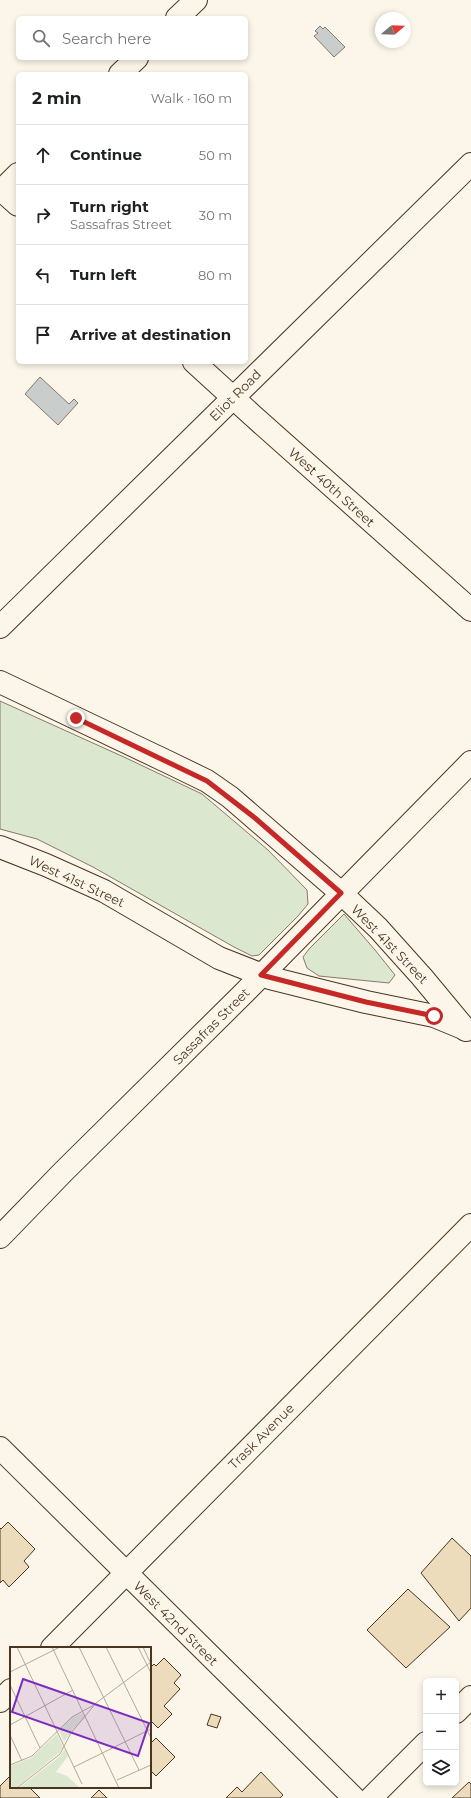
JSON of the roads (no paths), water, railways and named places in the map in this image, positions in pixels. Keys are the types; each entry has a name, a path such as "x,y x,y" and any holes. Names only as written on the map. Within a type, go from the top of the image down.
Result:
{"street":[{"path":"180,16 196,0"},
{"path":"122,72 135,60"},
{"name":"Eliot Road","path":"0,627 471,164"},
{"path":"16,176 1,190 16,203"},
{"name":"West 40th Street","path":"196,364 471,610"},
{"name":"West 41st Street","path":"0,682 207,781 255,818 341,893 401,952 469,1031"},
{"name":"Sassafras Street","path":"0,1237 471,762"},
{"name":"West 41st Street","path":"0,847 46,864 104,891 219,958 261,975 366,1002 434,1016 469,1031"},
{"name":"Trask Avenue","path":"53,1647 471,1225"},
{"name":"West 42nd Street","path":"0,1448 354,1798"},
{"path":"0,1701 10,1691"},
{"path":"459,1709 471,1697"},
{"path":"371,1798 423,1746"}]}
